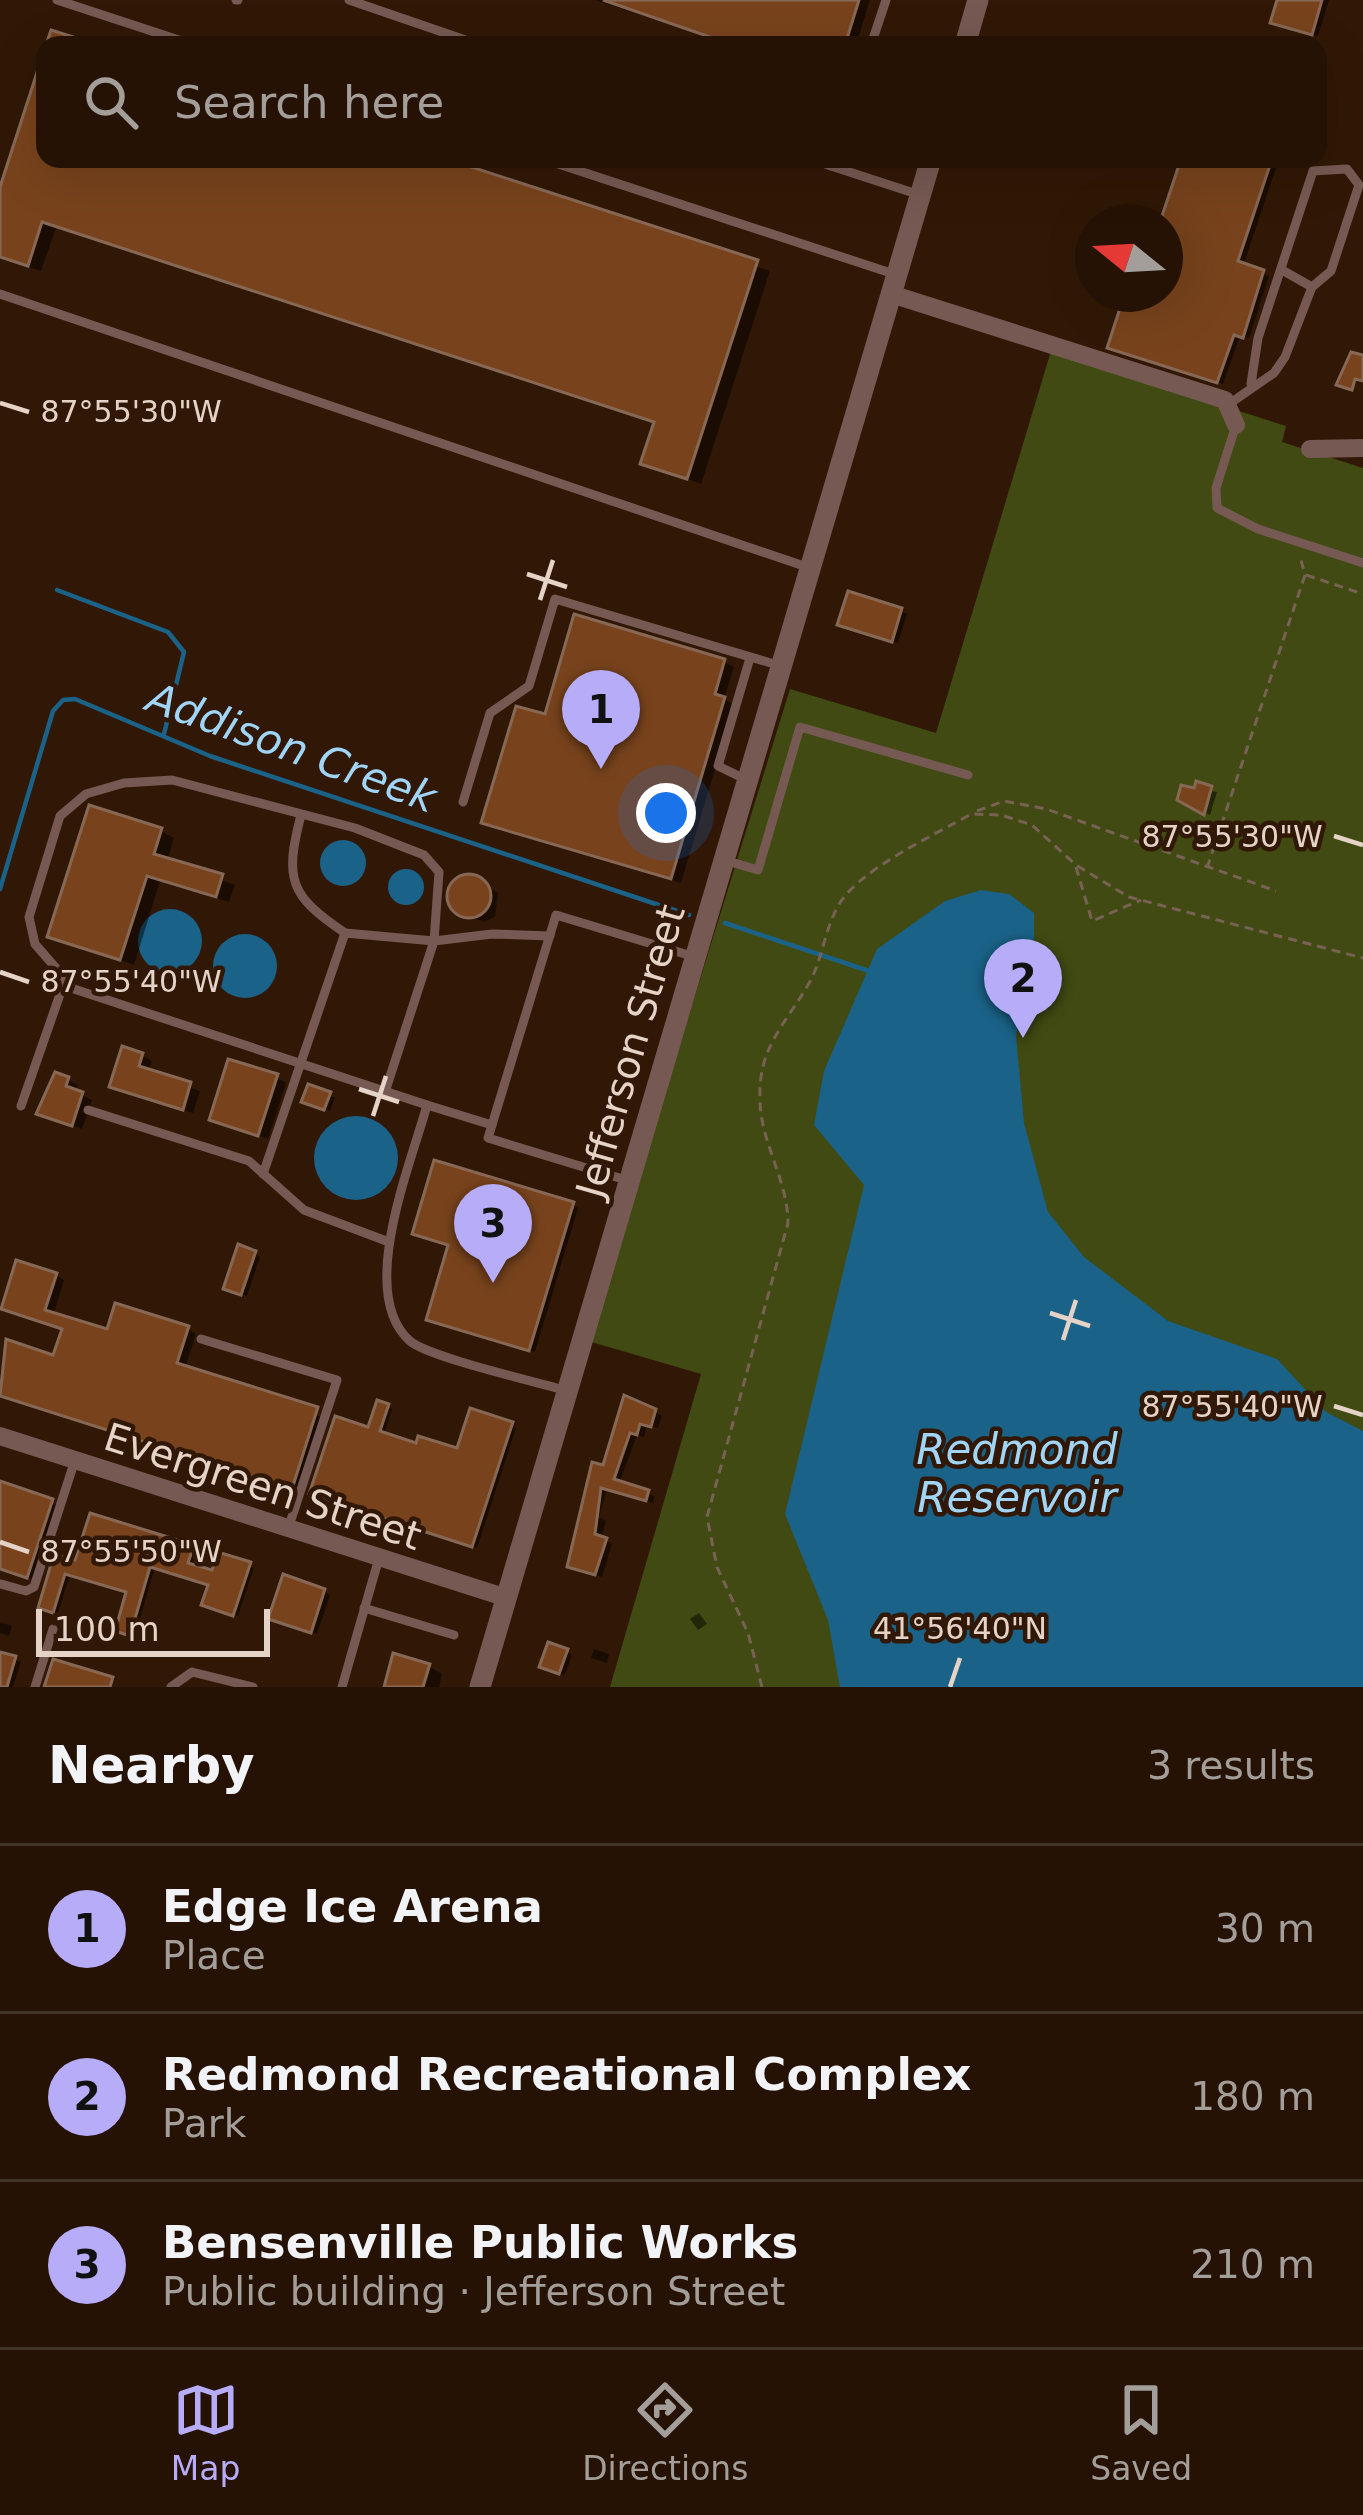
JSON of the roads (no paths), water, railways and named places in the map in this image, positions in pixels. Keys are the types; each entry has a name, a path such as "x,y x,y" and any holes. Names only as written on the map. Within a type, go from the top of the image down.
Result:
{"street":[{"path":"968,36 978,0"},
{"name":"Jefferson Street","path":"480,1687 928,168"},
{"path":"894,284 1229,404 1236,425"},
{"path":"1310,449 1363,448"},
{"name":"Evergreen Street","path":"0,1436 507,1598"}],"lane":[{"path":"57,0 167,36"},
{"path":"349,0 454,36"},
{"path":"874,36 886,0"},
{"path":"568,168 894,284"},
{"path":"848,168 920,195"},
{"path":"1229,404 1274,373 1312,287 1331,271 1359,184 1347,169 1313,170 1258,338 1251,385"},
{"path":"1282,269 1312,287"},
{"path":"0,294 810,568"},
{"path":"1236,425 1216,488 1217,508 1258,529 1363,563"},
{"path":"463,802 490,712 529,686 555,599 782,666"},
{"path":"748,780 718,766 750,658"},
{"path":"724,860 758,870 800,727 968,775"},
{"path":"385,1091 434,941 439,872 424,855 356,828 172,780 86,794 60,816 29,917 35,944 74,989 299,1064 492,1125"},
{"path":"301,815 291,853 293,887 314,911 345,933 434,941 492,934 550,936"},
{"path":"629,1180 488,1138 556,915 695,957"},
{"path":"263,1174 345,933"},
{"path":"21,1106 65,980"},
{"path":"30,1082 42,1086"},
{"path":"427,1105 388,1242 387,1310 411,1343 568,1391"},
{"path":"88,1110 249,1161 304,1210 388,1242"},
{"path":"200,1340 337,1381 288,1529"},
{"path":"1,1584 26,1592 34,1587 75,1460"},
{"path":"342,1687 379,1558"},
{"path":"364,1608 454,1636"},
{"path":"35,1687 53,1629"},
{"path":"171,1687 192,1672 253,1687"}],"water":[{"path":"343,840 360,846 366,863 360,880 343,886 326,880 320,863 326,846"},
{"path":"406,869 419,874 424,887 419,900 406,905 393,900 388,887 393,874"},
{"name":"Redmond Reservoir","path":"981,890 1009,894 1034,913 1034,943 1016,1036 1024,1123 1048,1212 1084,1257 1168,1321 1277,1359 1326,1412 1363,1431 1363,1687 840,1687 828,1620 785,1514 864,1185 814,1125 824,1071 877,949 945,901"},
{"path":"170,909 193,918 202,941 193,964 170,973 147,964 138,941 147,918"},
{"path":"245,934 268,943 277,966 268,989 245,998 222,989 213,966 222,943"},
{"path":"356,1116 386,1128 398,1158 386,1188 356,1200 326,1188 314,1158 326,1128"}],"waterway":[{"path":"57,590 168,632 184,652 164,734"},
{"name":"Addison Creek","path":"0,889 53,711 63,700 75,699 210,756 689,915"},
{"name":"Addison Creek","path":"725,923 872,972"}],"place":[{"name":"Edge Ice Arena","path":"601,769"},
{"name":"Redmond Recreational Complex","path":"1023,1038"},
{"name":"Bensenville Public Works","path":"493,1283"}]}
